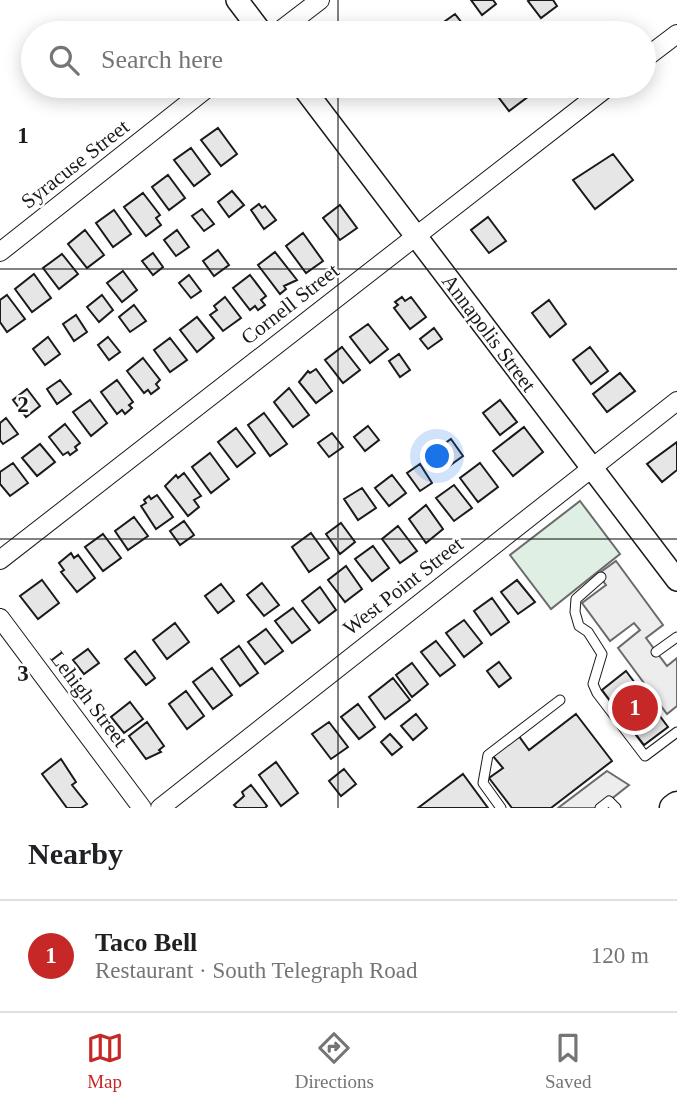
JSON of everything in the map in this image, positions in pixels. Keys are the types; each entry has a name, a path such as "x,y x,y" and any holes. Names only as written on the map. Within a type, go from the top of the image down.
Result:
{"main road":[{"path":"673,808 677,805"}],"street":[{"path":"237,0 253,21"},
{"path":"293,21 320,0"},
{"path":"656,50 677,34"},
{"name":"Syracuse Street","path":"0,252 195,98"},
{"name":"Annapolis Street","path":"311,98 677,580"},
{"name":"Cornell Street","path":"0,560 593,98"},
{"name":"West Point Street","path":"159,808 677,401"},
{"name":"Lehigh Street","path":"0,618 142,808"}],"lane":[{"path":"601,577 576,599 575,612 579,626 589,632 602,654 593,684 597,693 645,756 677,732"},
{"path":"656,652 677,637"},
{"path":"501,808 483,783 488,755 560,699"},
{"path":"600,808 609,801 616,808"}],"green space":[{"path":"580,501 620,554 551,609 510,555"}],"shaded area":[{"path":"616,561 663,625 646,638 667,666 677,658 677,706 667,714 618,648 640,630 634,623 610,641 582,603 606,585 598,574"},
{"path":"607,771 629,785 600,808 558,808"}],"building":[{"path":"471,0 493,0 496,4 482,15"},
{"path":"553,0 557,6 541,18 528,1"},
{"path":"455,14 460,21 445,21"},
{"path":"499,98 526,98 509,111"},
{"path":"218,128 237,154 221,166 201,140"},
{"path":"191,148 210,174 194,186 174,160"},
{"path":"613,154 633,180 595,209 573,180"},
{"path":"168,175 185,198 169,210 152,187"},
{"path":"232,191 244,205 229,217 218,202"},
{"path":"143,193 160,215 156,218 161,225 146,236 124,207"},
{"path":"259,204 262,208 265,206 276,220 264,229 251,210"},
{"path":"340,205 357,228 340,240 323,218"},
{"path":"202,209 214,224 204,231 192,216"},
{"path":"114,210 131,234 113,247 96,223"},
{"path":"488,217 506,241 489,253 471,230"},
{"path":"85,230 104,255 87,268 68,244"},
{"path":"177,230 189,247 176,256 164,240"},
{"path":"303,233 323,261 306,273 286,246"},
{"path":"218,250 229,265 214,276 203,261"},
{"path":"275,252 297,280 284,286 286,289 280,294 258,265"},
{"path":"153,253 163,267 153,275 142,261"},
{"path":"62,254 78,274 59,289 43,268"},
{"path":"123,271 137,290 122,302 107,283"},
{"path":"34,274 51,298 32,312 15,289"},
{"path":"189,275 201,291 191,298 179,283"},
{"path":"250,275 266,296 261,300 265,305 258,310 255,306 250,310 233,288"},
{"path":"7,295 25,319 7,332 0,322 0,300"},
{"path":"102,295 113,310 99,322 87,307"},
{"path":"225,297 241,318 223,331 210,315 217,310 214,306"},
{"path":"402,297 405,301 411,297 426,317 410,329 394,308 398,305 395,302"},
{"path":"549,300 566,324 550,337 532,313"},
{"path":"134,305 146,321 130,332 119,317"},
{"path":"76,315 87,332 74,341 63,324"},
{"path":"197,317 214,338 197,352 180,330"},
{"path":"368,324 388,349 370,363 350,337"},
{"path":"434,328 442,339 428,349 420,339"},
{"path":"48,337 60,354 45,365 33,349"},
{"path":"108,337 120,352 109,360 98,345"},
{"path":"170,338 187,360 170,372 154,350"},
{"path":"342,347 360,370 343,383 325,360"},
{"path":"590,347 608,371 591,384 573,360"},
{"path":"399,354 410,370 400,377 389,361"},
{"path":"143,358 160,380 156,384 159,388 151,394 148,390 144,393 127,371"},
{"path":"316,369 332,391 316,403 299,382 308,371 310,373"},
{"path":"620,373 635,391 607,412 593,394"},
{"path":"60,380 71,394 57,404 47,389"},
{"path":"117,380 133,402 129,405 132,408 125,414 122,410 117,414 101,392"},
{"path":"289,388 309,415 293,427 274,402"},
{"path":"27,389 40,406 26,417 13,400"},
{"path":"90,400 107,423 91,436 73,412"},
{"path":"500,400 517,422 500,435 483,413"},
{"path":"264,413 287,444 270,456 248,425"},
{"path":"6,418 18,434 3,444 0,440 0,423"},
{"path":"65,424 80,443 75,447 77,450 70,455 68,452 63,455 49,437"},
{"path":"368,426 379,440 365,451 354,437"},
{"path":"524,427 543,452 513,476 493,451"},
{"path":"236,428 255,453 237,467 218,442"},
{"path":"332,433 343,447 329,457 318,443"},
{"path":"451,439 463,456 445,469 433,452"},
{"path":"677,442 677,470 662,482 647,464"},
{"path":"40,444 55,462 37,476 22,458"},
{"path":"210,453 229,479 211,493 192,467"},
{"path":"13,463 28,483 10,496 0,484 0,472"},
{"path":"480,463 498,487 478,502 460,478"},
{"path":"420,464 432,483 420,491 407,473"},
{"path":"184,473 201,496 194,500 199,507 188,516 165,486 176,475 178,478"},
{"path":"392,475 406,493 389,506 375,488"},
{"path":"454,485 472,508 454,521 436,498"},
{"path":"362,488 376,508 358,520 344,499"},
{"path":"157,495 173,517 156,529 141,506 149,496 151,499"},
{"path":"426,505 443,529 426,543 409,519"},
{"path":"134,517 148,536 128,550 115,531"},
{"path":"184,521 194,535 180,545 170,531"},
{"path":"341,523 355,542 340,554 326,534"},
{"path":"398,526 417,551 400,563 382,539"},
{"path":"311,533 329,558 309,572 292,547"},
{"path":"103,534 121,558 103,571 85,547"},
{"path":"373,546 389,568 372,581 355,559"},
{"path":"71,553 74,558 78,555 95,578 77,592 61,572 64,570 59,563"},
{"path":"346,566 362,589 345,602 328,580"},
{"path":"42,580 59,603 38,619 20,596"},
{"path":"517,580 535,602 518,614 501,592"},
{"path":"262,583 279,605 264,616 247,595"},
{"path":"221,584 234,601 218,613 205,596"},
{"path":"320,587 336,610 319,623 302,601"},
{"path":"492,598 509,622 491,635 474,611"},
{"path":"293,608 310,630 292,643 275,621"},
{"path":"464,620 482,643 464,657 446,633"},
{"path":"175,623 189,642 167,659 153,640"},
{"path":"266,629 283,651 265,664 248,642"},
{"path":"436,641 455,665 440,676 421,652"},
{"path":"239,646 258,673 240,686 221,659"},
{"path":"88,649 99,663 84,674 73,660"},
{"path":"135,651 155,678 146,685 125,659"},
{"path":"499,662 511,678 499,687 487,671"},
{"path":"412,663 428,684 412,697 396,675"},
{"path":"212,668 232,695 213,709 193,682"},
{"path":"626,671 668,727 644,745 602,690"},
{"path":"393,678 410,700 385,719 369,697"},
{"path":"186,691 204,716 187,729 169,704"},
{"path":"130,702 143,719 124,733 111,717"},
{"path":"358,704 375,727 359,739 341,717"},
{"path":"416,714 427,728 413,740 401,726"},
{"path":"576,714 612,761 551,808 512,808 489,778 503,768 492,755 518,735 529,750"},
{"path":"147,722 164,746 159,750 161,752 146,759 129,736"},
{"path":"329,722 348,747 331,759 312,734"},
{"path":"390,734 402,747 392,755 381,742"},
{"path":"61,759 76,782 72,785 87,804 81,808 67,808 42,774"},
{"path":"276,762 298,793 281,806 259,775"},
{"path":"344,769 356,784 341,796 329,781"},
{"path":"463,774 488,808 418,808"},
{"path":"251,785 267,806 237,808 234,805 244,796 242,792"}],"place":[{"name":"Taco Bell","path":"635,708"}]}
